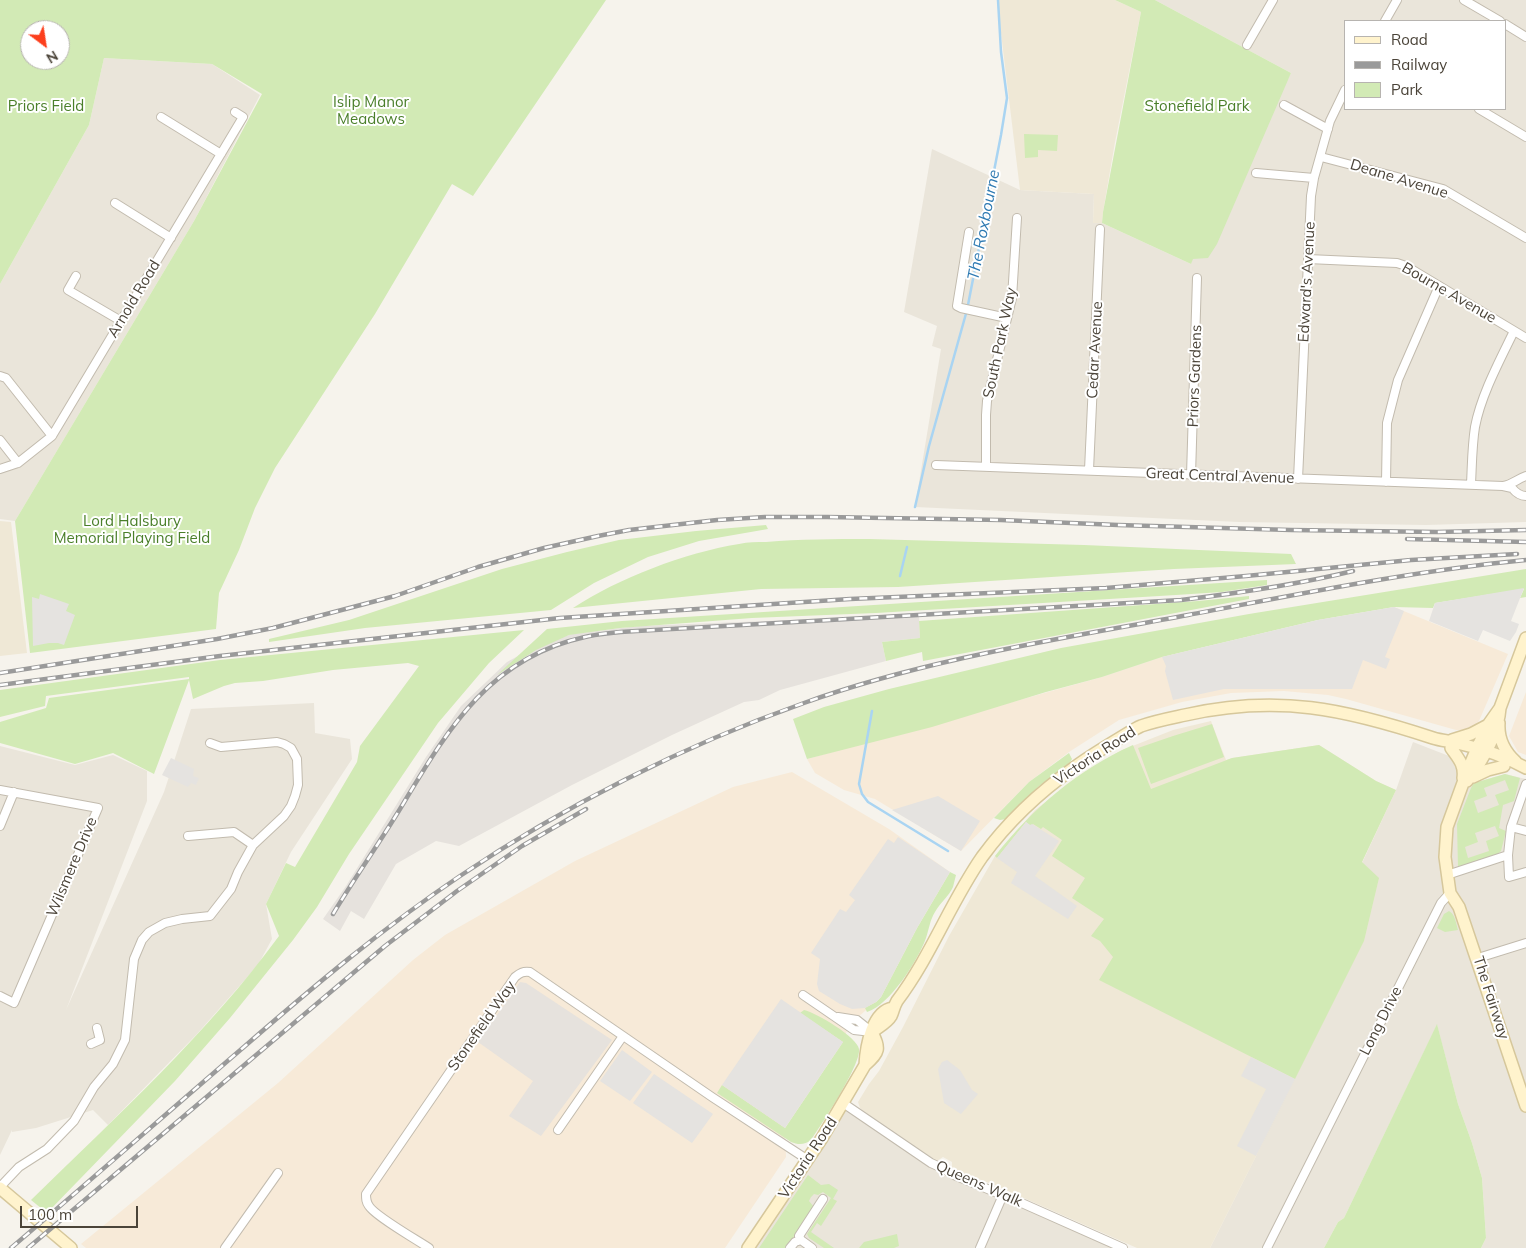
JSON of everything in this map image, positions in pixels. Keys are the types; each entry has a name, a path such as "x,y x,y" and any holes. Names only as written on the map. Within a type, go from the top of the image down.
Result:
{"street":[{"path":"1248,45 1273,0"},
{"path":"1386,20 1398,0"},
{"path":"1464,0 1498,20"},
{"path":"1506,25 1526,37"},
{"name":"Edward's Avenue","path":"1298,479 1311,196 1330,120 1344,92"},
{"path":"1284,105 1328,129"},
{"path":"1481,110 1526,137"},
{"name":"Arnold Road","path":"0,470 18,463 52,436 243,117 235,112"},
{"path":"161,117 221,154"},
{"name":"Deane Avenue","path":"1320,157 1443,189 1526,238"},
{"path":"1256,173 1314,178"},
{"path":"115,203 171,238"},
{"name":"South Park Way","path":"986,467 987,401 1012,298 1017,218"},
{"name":"Cedar Avenue","path":"1088,470 1100,229"},
{"path":"969,232 957,306 1007,318"},
{"name":"Bourne Avenue","path":"1308,259 1397,263 1406,266 1526,338"},
{"path":"76,276 68,290 121,322"},
{"name":"Priors Gardens","path":"1191,475 1198,278"},
{"path":"1386,482 1387,423 1398,380 1439,286"},
{"path":"1471,484 1473,441 1479,412 1514,331"},
{"path":"0,376 6,378 52,436"},
{"path":"0,440 18,463"},
{"name":"Great Central Avenue","path":"936,465 1471,484 1503,486 1512,488 1522,496 1526,496"},
{"name":"Great Central Avenue","path":"1503,486 1512,485 1516,480 1526,476"},
{"path":"1450,893 1445,857 1447,827 1464,783 1500,713 1526,638"},
{"name":"Victoria Road","path":"748,1248 808,1160 843,1103 865,1065 868,1042 879,1014 893,1008 913,979 971,873 1014,818 1035,797 1089,757 1140,726 1206,710 1279,704 1353,714 1523,766"},
{"path":"1464,783 1463,766 1446,743 1471,734 1488,725 1500,713"},
{"path":"1500,713 1501,740 1507,752 1523,766"},
{"path":"1480,753 1488,725"},
{"path":"70,1248 0,1187 19,1167 48,1149 74,1121 94,1087 113,1064 125,1040 134,959 142,940 149,932 164,922 210,916 231,890 238,872 253,845 284,816 291,806 298,785 297,759 291,748 284,744 277,742 221,747 210,744"},
{"name":"Victoria Road","path":"1480,753 1504,766 1523,766"},
{"path":"1464,783 1479,773 1504,766"},
{"path":"1526,784 1512,827 1508,855 1509,877 1526,872"},
{"name":"Wilsmere Drive","path":"0,790 98,808 14,1002 0,996"},
{"path":"0,826 14,792"},
{"path":"1512,827 1526,831"},
{"path":"188,836 234,832 253,845"},
{"path":"1447,874 1508,855"},
{"name":"The Fairway","path":"1450,893 1460,907 1526,1106"},
{"name":"Long Drive","path":"1267,1248 1441,904 1450,893"},
{"path":"1478,958 1526,942"},
{"name":"Stonefield Way","path":"429,1248 370,1208 366,1194 515,977 524,972 530,972 712,1097 808,1160"},
{"path":"803,995 836,1017 857,1020 872,1032"},
{"path":"91,1044 100,1040 97,1028"},
{"path":"558,1130 623,1036"},
{"name":"Queens Walk","path":"843,1103 932,1163 956,1176 1123,1248"},
{"path":"225,1248 278,1173"},
{"path":"980,1248 1003,1195"},
{"path":"812,1248 801,1240 799,1236 823,1198"},
{"path":"790,1248 795,1242 801,1240"}],"shaded area":[{"path":"997,0 1115,0 1141,12 1115,142 1102,223 1093,223 1094,194 1020,190"},
{"path":"1155,0 1526,0 1526,522 1426,525 1239,522 915,507 941,349 932,346 937,326 904,312 932,149 1020,190 1094,194 1093,223 1102,223 1191,264 1291,73"},
{"path":"104,58 212,64 260,95 194,221 15,521 0,519 0,284 89,125"},
{"path":"0,521 11,522 27,653 0,656"},
{"path":"1524,588 1511,621 1519,624 1510,641 1483,630 1478,641 1429,621 1435,603"},
{"path":"40,594 69,604 66,611 75,615 64,645 49,643 33,646 32,597 39,599"},
{"path":"1394,607 1508,654 1479,721 1475,725 1464,730 1456,730 1346,699 1328,695 1284,691 1231,693 1182,702 1119,720 1069,752 1029,782 961,851 875,799 844,790 815,773 807,759 1102,677 1162,657"},
{"path":"1394,607 1404,611 1385,657 1390,659 1386,669 1363,660 1352,689 1224,689 1173,700 1165,671 1166,666 1162,657 1318,620"},
{"path":"919,615 920,638 882,642 886,661 780,690 759,700 744,702 672,735 572,785 459,846 436,841 396,864 364,919 351,911 340,931 323,919 346,886 426,757 461,706 507,662 538,645 572,634 638,626"},
{"path":"1526,692 1526,755 1518,752 1509,736"},
{"path":"314,703 315,733 350,739 352,759 291,852 266,904 272,939 258,965 197,1034 108,1125 93,1110 36,1128 12,1132 12,1130 0,1155 0,746 75,765 113,755 147,771 147,801 66,1010 164,792 191,709"},
{"path":"1211,721 1226,760 1319,745 1376,781 1396,790 1362,862 1379,878 1364,941 1210,1248 1137,1248 992,1184 954,1170 952,1162 943,1157 937,1161 935,1160 864,1112 858,1102 879,1071 949,936 995,856 1035,810 1085,772 1120,751 1173,730"},
{"path":"1413,742 1449,756 1458,772 1457,775 1474,783 1505,774 1526,779 1526,1248 1481,1248 1486,1238 1482,1178 1458,1104 1437,1025 1344,1218 1338,1222 1324,1248 1210,1248 1256,1156 1362,863 1396,790"},
{"path":"171,758 194,769 193,776 199,778 196,785 191,783 188,787 162,775"},
{"path":"792,772 889,829 950,872 918,926 881,997 849,1025 843,1042 785,1128 786,1157 725,1248 86,1248 81,1244 278,1083 413,960 445,935 575,861 733,787"},
{"path":"938,796 980,821 961,851 892,810"},
{"path":"1026,822 1059,841 1035,876 1077,906 1068,919 1011,883 1017,872 997,858"},
{"path":"898,837 950,872 917,928 881,997 865,1008 852,1009 819,991 817,984 820,959 811,953 840,909 846,912 855,900 849,895 888,839 894,843"},
{"path":"520,982 526,983 612,1040 541,1136 509,1116 533,1081 478,1042"},
{"path":"781,999 843,1042 785,1128 722,1085"},
{"path":"622,1050 652,1072 630,1101 600,1081"},
{"path":"1251,1057 1295,1079 1256,1156 1237,1146 1266,1089 1241,1076"},
{"path":"947,1060 960,1070 972,1090 978,1094 961,1114 944,1103 938,1069 942,1062"},
{"path":"654,1074 713,1114 692,1143 633,1103"},
{"path":"845,1106 931,1163 1120,1248 748,1248"}],"green space":[{"path":"0,0 606,0 473,196 452,184 375,314 275,468 255,508 239,550 219,593 216,629 30,653 15,521 194,221 262,94 212,64 104,58 89,125 0,284"},
{"name":"Stonefield Park","path":"1115,0 1155,0 1291,73 1217,244 1208,258 1193,259 1191,264 1102,223 1141,12"},
{"path":"1024,134 1058,135 1057,151 1038,150 1038,157 1025,158"},
{"path":"766,525 768,529 699,541 648,557 594,583 551,610 365,628 269,642 269,639 349,620 502,569 567,552 619,540"},
{"path":"869,539 1084,545 1291,554 1296,564 1174,569 898,587 761,589 573,608 631,577 674,560 718,548 752,542"},
{"path":"1526,569 1526,597 1520,598 1524,589 1435,603 1433,608 1394,607 1318,620 1162,657 1102,677 932,727 807,759 793,719 824,707 889,689 1061,648 1249,614"},
{"path":"1267,580 1267,585 1222,592 876,613 752,618 620,628 569,635 536,650 497,675 547,629 622,621"},
{"path":"1249,596 1249,599 923,661 922,652 886,661 882,642 920,638 919,621"},
{"path":"524,630 489,663 438,723 349,854 317,907 230,1018 175,1081 47,1213 31,1200 161,1073 192,1040 252,972 279,936 266,904 286,863 295,867 357,762 360,746 419,666 408,663 333,670 263,681 235,683 193,699 189,680 154,774 113,753 75,764 0,743 0,722 46,708 49,698 189,679 189,677 46,696 45,706 0,717 0,690 220,660"},
{"path":"1212,724 1224,757 1151,784 1138,748"},
{"path":"1133,745 1151,789 1232,758 1319,745 1376,781 1396,790 1362,862 1379,878 1364,941 1295,1079 1099,980 1113,957 1100,941 1091,936 1104,919 1072,898 1085,878 1052,856 1062,840 1043,827 1041,829 1033,824 1031,826 1026,822 997,858 995,856 1025,822 1057,792 1093,766"},
{"path":"1069,753 1072,759 1069,764 1039,786 1006,819 994,818 1029,782"},
{"path":"1505,774 1520,778 1514,801 1503,805 1499,828 1506,831 1501,851 1495,856 1458,867 1457,824 1474,783","holes":["1505,780 1509,790 1495,795 1499,805 1478,813 1474,801 1487,796 1484,788","1495,826 1499,836 1486,841 1489,851 1468,858 1465,847 1478,842 1475,833"]},
{"path":"950,872 956,875 953,887 933,915 917,958 902,981 885,1001 867,1012 865,1008 881,997 917,928"},
{"path":"1449,911 1454,916 1458,930 1445,932 1437,928 1444,914"},
{"path":"804,1010 836,1026 857,1044 859,1049 854,1068 823,1122 811,1140 804,1144 799,1144 791,1142 717,1093 722,1085 785,1128 843,1042 800,1013"},
{"path":"1437,1024 1458,1104 1482,1178 1486,1238 1481,1248 1324,1248 1338,1222 1344,1218"},
{"path":"808,1175 821,1185 829,1184 838,1190 833,1199 837,1201 821,1226 817,1223 811,1232 834,1248 824,1248 809,1238 807,1234 831,1198 823,1192 818,1195 814,1194 811,1197 809,1201 814,1207 786,1248 759,1248"},
{"path":"897,1234 899,1246 894,1248 859,1248 864,1242"}],"waterway":[{"name":"The Roxbourne","path":"915,507 929,446 967,310 1001,135 1007,98 1001,52 998,0"},
{"name":"The Roxbourne","path":"900,576 907,547"},
{"name":"The Roxbourne","path":"872,711 859,784 862,794 868,802 948,851"}],"railway":[{"path":"0,673 217,639 273,628 395,596 478,567 544,548 629,530 717,520 765,517 827,517 1001,520 1291,530 1437,532 1526,530"},
{"path":"1407,539 1526,542"},
{"path":"0,685 220,656 560,618 850,599 1106,588 1411,560 1517,554"},
{"path":"11,1248 297,1001 432,895 541,825 626,779 670,758 804,703 897,674 945,662 1042,642 1356,584 1441,570 1526,560"},
{"path":"333,914 435,752 454,726 496,680 522,662 551,647 585,637 617,632 1181,600 1267,588 1353,571"},
{"path":"28,1248 385,946 457,891 522,846 586,809"}],"park label":[{"name":"Priors Field","path":"46,106"},
{"name":"Islip Manor Meadows","path":"371,110"},
{"name":"Lord Halsbury Memorial Playing Field","path":"132,530"}]}
